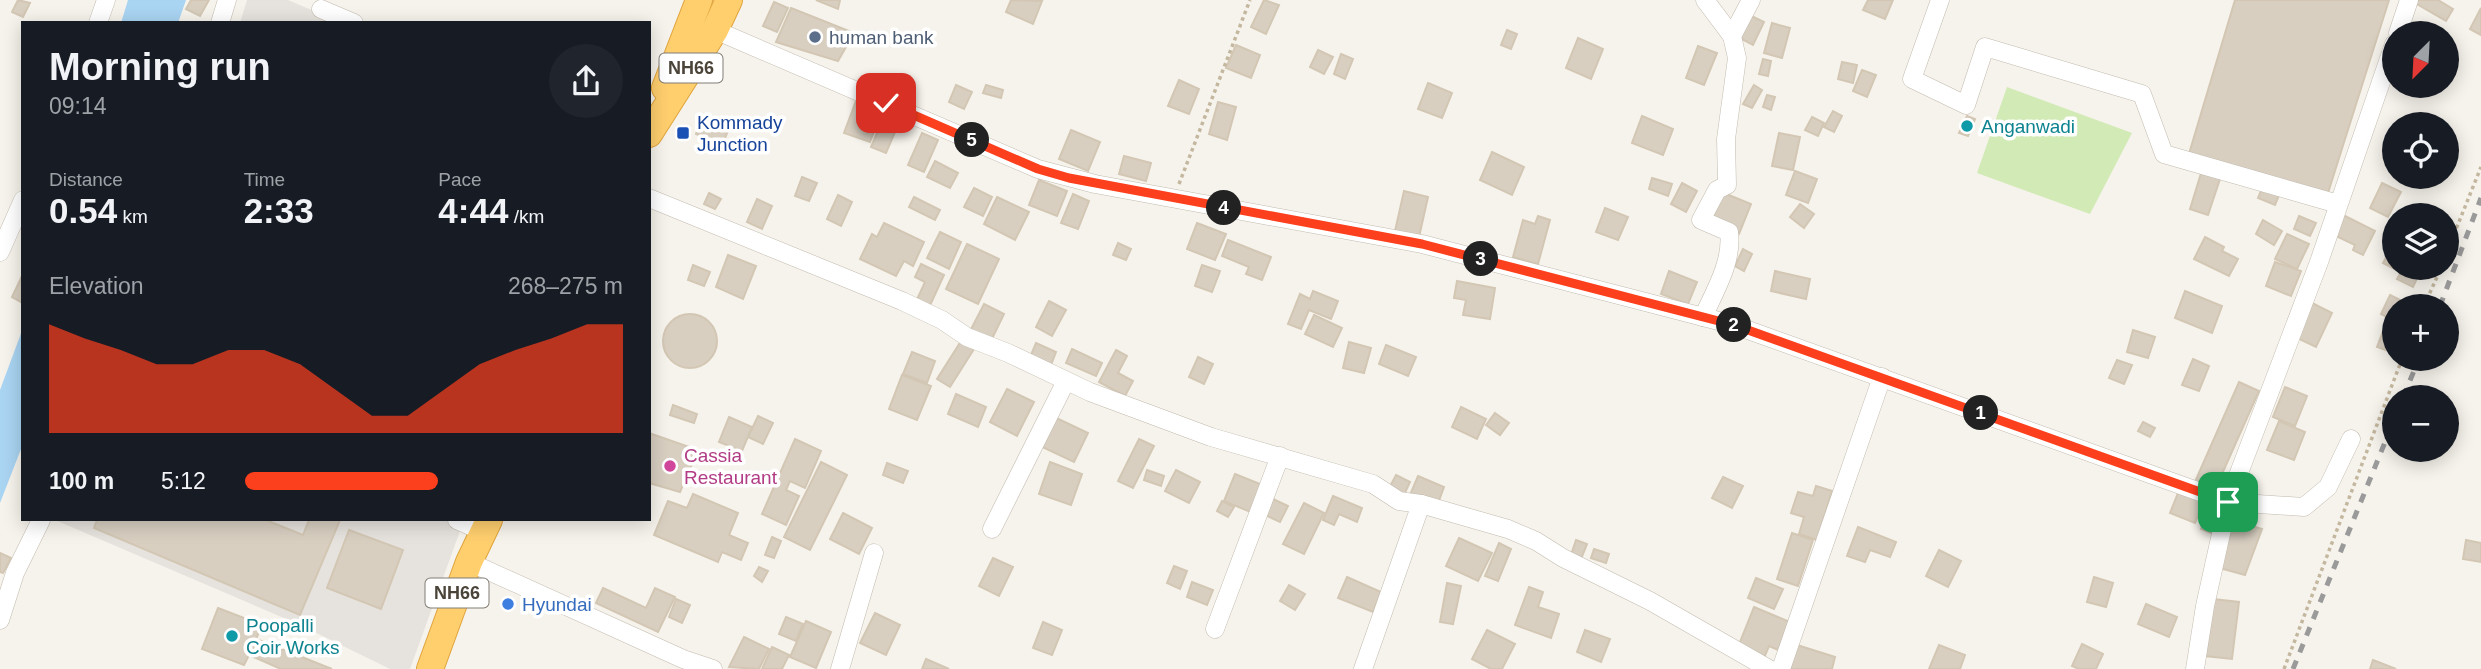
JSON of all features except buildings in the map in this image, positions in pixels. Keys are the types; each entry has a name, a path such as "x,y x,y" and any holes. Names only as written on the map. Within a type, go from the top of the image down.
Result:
{"highway":[{"name":"NH66","path":"651,126 699,0"},
{"name":"NH66","path":"651,128 715,30 729,0"},
{"name":"NH66","path":"430,669 469,562 486,526"}],"street":[{"path":"99,21 106,0"},
{"path":"221,21 227,0"},
{"path":"1703,317 1723,271 1730,242 1729,232 1701,220 1717,190 1727,185 1726,139 1737,58 1732,36 1705,0"},
{"path":"1732,36 1751,0"},
{"path":"1940,0 1912,79 1966,105 1985,47 2142,94 2164,154 2338,204"},
{"path":"2402,21 2409,0"},
{"path":"321,9 349,21"},
{"path":"715,30 1038,169 1095,184 1422,244 1734,325 2228,502 2304,507 2328,487 2351,439"},
{"path":"2195,669 2204,606 2228,502 2382,78"},
{"path":"651,199 902,301 942,320 967,337 1066,381 1212,436 1373,484 1399,501 1421,503 1508,529 1650,601 1769,669"},
{"path":"0,252 21,205"},
{"path":"1782,669 1882,377"},
{"path":"992,529 1066,381"},
{"path":"1215,629 1280,456"},
{"path":"1363,669 1421,503"},
{"path":"0,620 15,573 41,521"},
{"path":"462,521 486,526"},
{"path":"840,669 874,553"},
{"path":"469,562 680,664 713,669"}],"path":[{"path":"1173,199 1250,0"},
{"path":"2459,222 2481,167"},
{"path":"2284,669 2397,371"}],"shaded area":[{"path":"247,0 288,0 337,21 241,21"},
{"path":"57,521 464,521 410,669 390,669 298,624"}],"green space":[{"path":"2007,87 2132,133 2090,214 1977,173"}],"water":[{"path":"128,0 186,0 179,21 122,21"},
{"path":"21,333 21,449 0,503 0,390"}],"railway":[{"path":"2445,294 2481,198"},
{"path":"2408,385 2414,371"},
{"path":"2293,669 2382,450"}],"place":[{"name":"human bank","path":"815,37"},
{"name":"Anganwadi","path":"1967,126"},
{"name":"Kommady Junction","path":"683,133"},
{"name":"Cassia Restaurant","path":"670,466"},
{"name":"Hyundai","path":"508,604"},
{"name":"Poopalli Coir Works","path":"232,636"}],"route":[{"path":"886,103 1038,169 1069,178 1422,244 1734,325 2228,502"}]}
